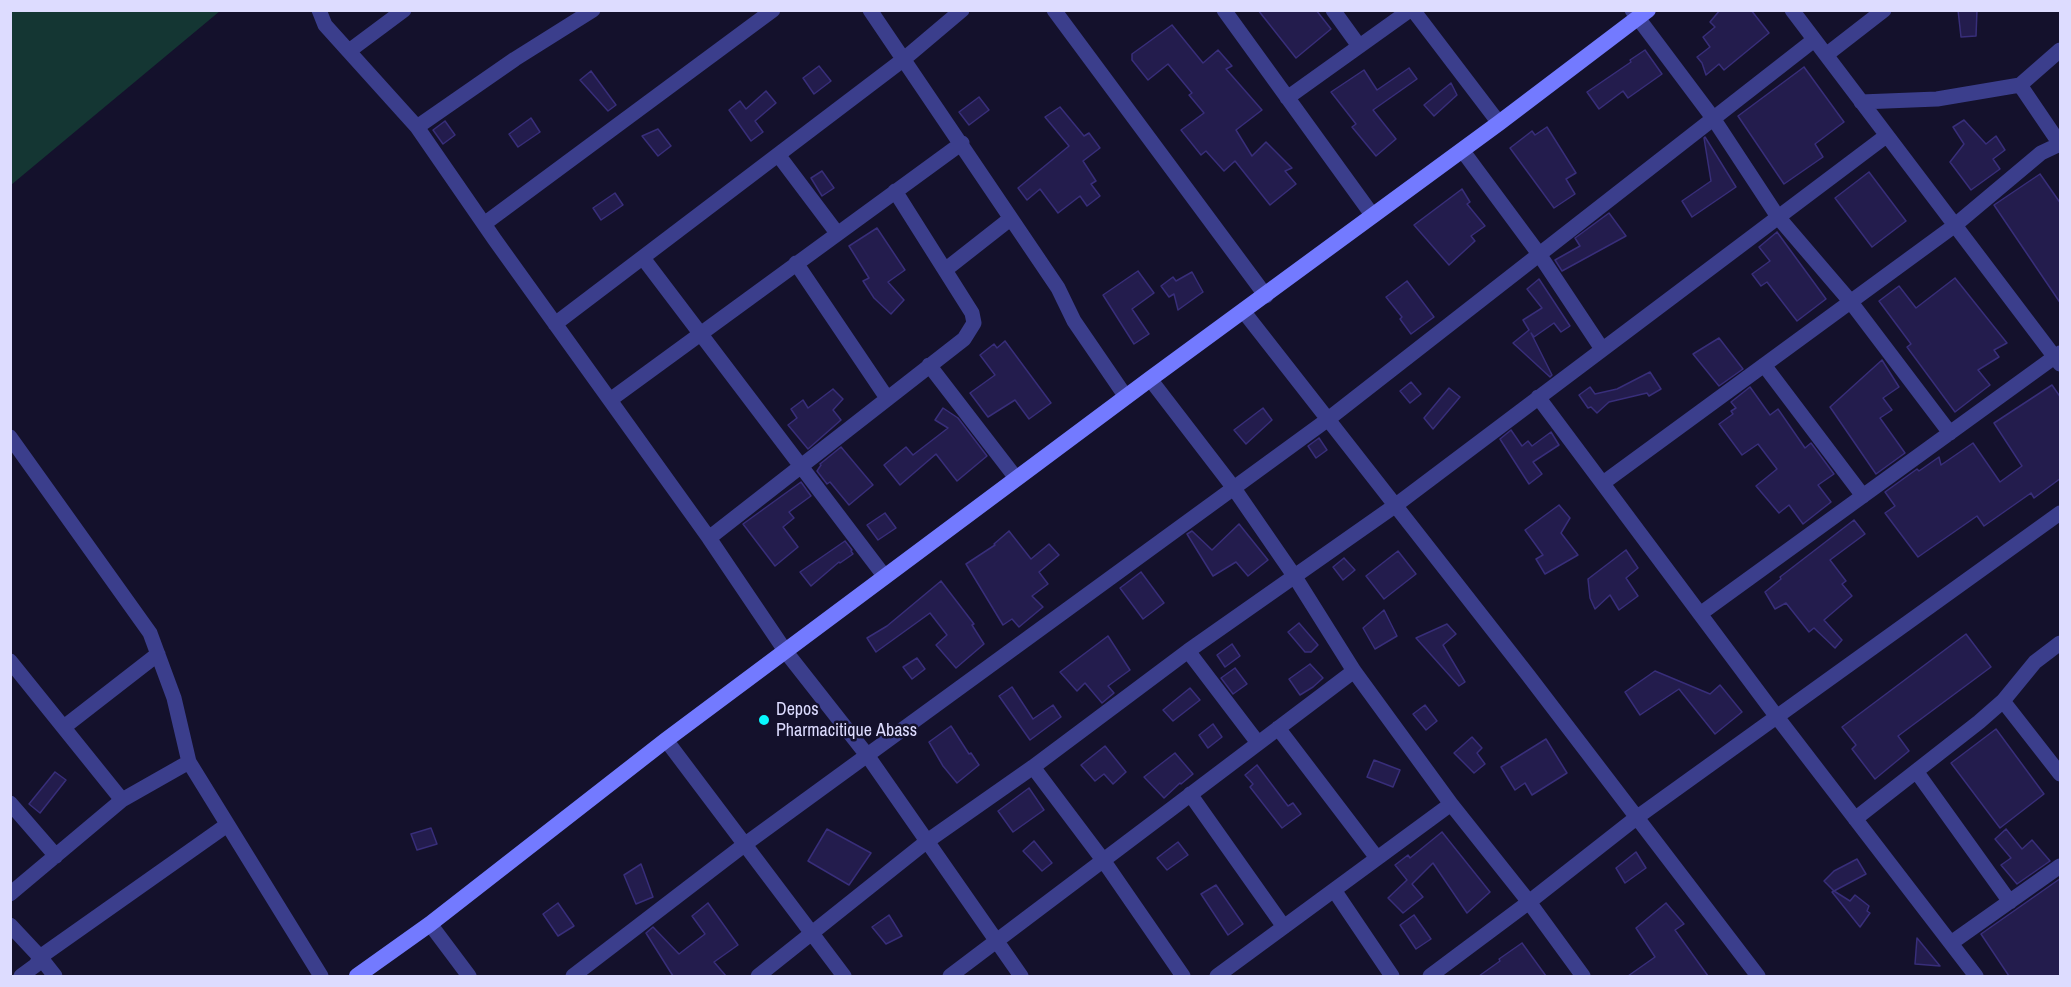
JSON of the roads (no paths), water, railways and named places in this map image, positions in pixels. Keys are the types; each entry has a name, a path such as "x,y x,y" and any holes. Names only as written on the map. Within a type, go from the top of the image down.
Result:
{"main road":[{"path":"357,976 430,924 666,740 1016,478 1499,123 1639,13"}],"street":[{"path":"319,10 325,25 417,127 709,538 786,652 867,755 1021,976"},
{"path":"349,51 404,10"},
{"path":"417,127 515,59 593,10"},
{"path":"484,224 773,10"},
{"path":"870,10 1058,288 1074,321 1126,397"},
{"path":"555,324 904,59 962,10"},
{"path":"1054,10 1266,296"},
{"path":"1224,10 1373,216"},
{"path":"1334,10 1359,46"},
{"path":"1287,98 1411,10 1499,123"},
{"path":"1700,614 1950,433 2059,358 1954,226 1792,10"},
{"path":"1826,55 1884,10"},
{"path":"1639,13 1713,118 1778,217 1850,302 1950,433"},
{"path":"573,976 744,845 1327,420 1814,40"},
{"path":"1861,102 1937,99 2020,85 2061,50"},
{"path":"1603,483 1954,226 2042,153 2060,144 2020,85"},
{"path":"758,976 926,842 1033,767 1188,651 1396,505 1886,136"},
{"path":"610,400 962,143"},
{"path":"1462,150 1539,254 1602,349"},
{"path":"778,156 837,233"},
{"path":"709,538 964,339 974,323 972,313 895,191"},
{"path":"945,270 1010,219"},
{"path":"643,258 885,577"},
{"path":"796,263 887,398"},
{"path":"1244,312 1528,675 1758,976"},
{"path":"929,365 1016,478"},
{"path":"1764,365 1863,496"},
{"path":"1150,379 1233,487 1295,577 1354,671 1451,804 1529,902 1583,976"},
{"path":"1538,397 1777,717 1976,976"},
{"path":"10,437 150,633 174,698 189,762 321,976"},
{"path":"1430,976 1636,818 2061,513"},
{"path":"1855,819 1979,722 2003,700 2035,662 2061,643"},
{"path":"1188,651 1258,743"},
{"path":"64,727 158,654"},
{"path":"10,661 122,800"},
{"path":"950,976 1354,671"},
{"path":"2003,700 2061,774"},
{"path":"1278,728 1377,858"},
{"path":"666,740 844,976"},
{"path":"10,894 122,800 189,762"},
{"path":"1033,767 1103,860 1183,976"},
{"path":"1916,771 2010,902"},
{"path":"1190,794 1284,927"},
{"path":"10,803 56,856"},
{"path":"1217,976 1451,804"},
{"path":"21,976 36,965 40,957 227,825"},
{"path":"1951,943 2061,866"},
{"path":"1334,890 1392,976"},
{"path":"10,924 55,976"},
{"path":"430,924 469,976"}],"place":[{"name":"Depos Pharmacitique Abass","path":"764,720"}]}
